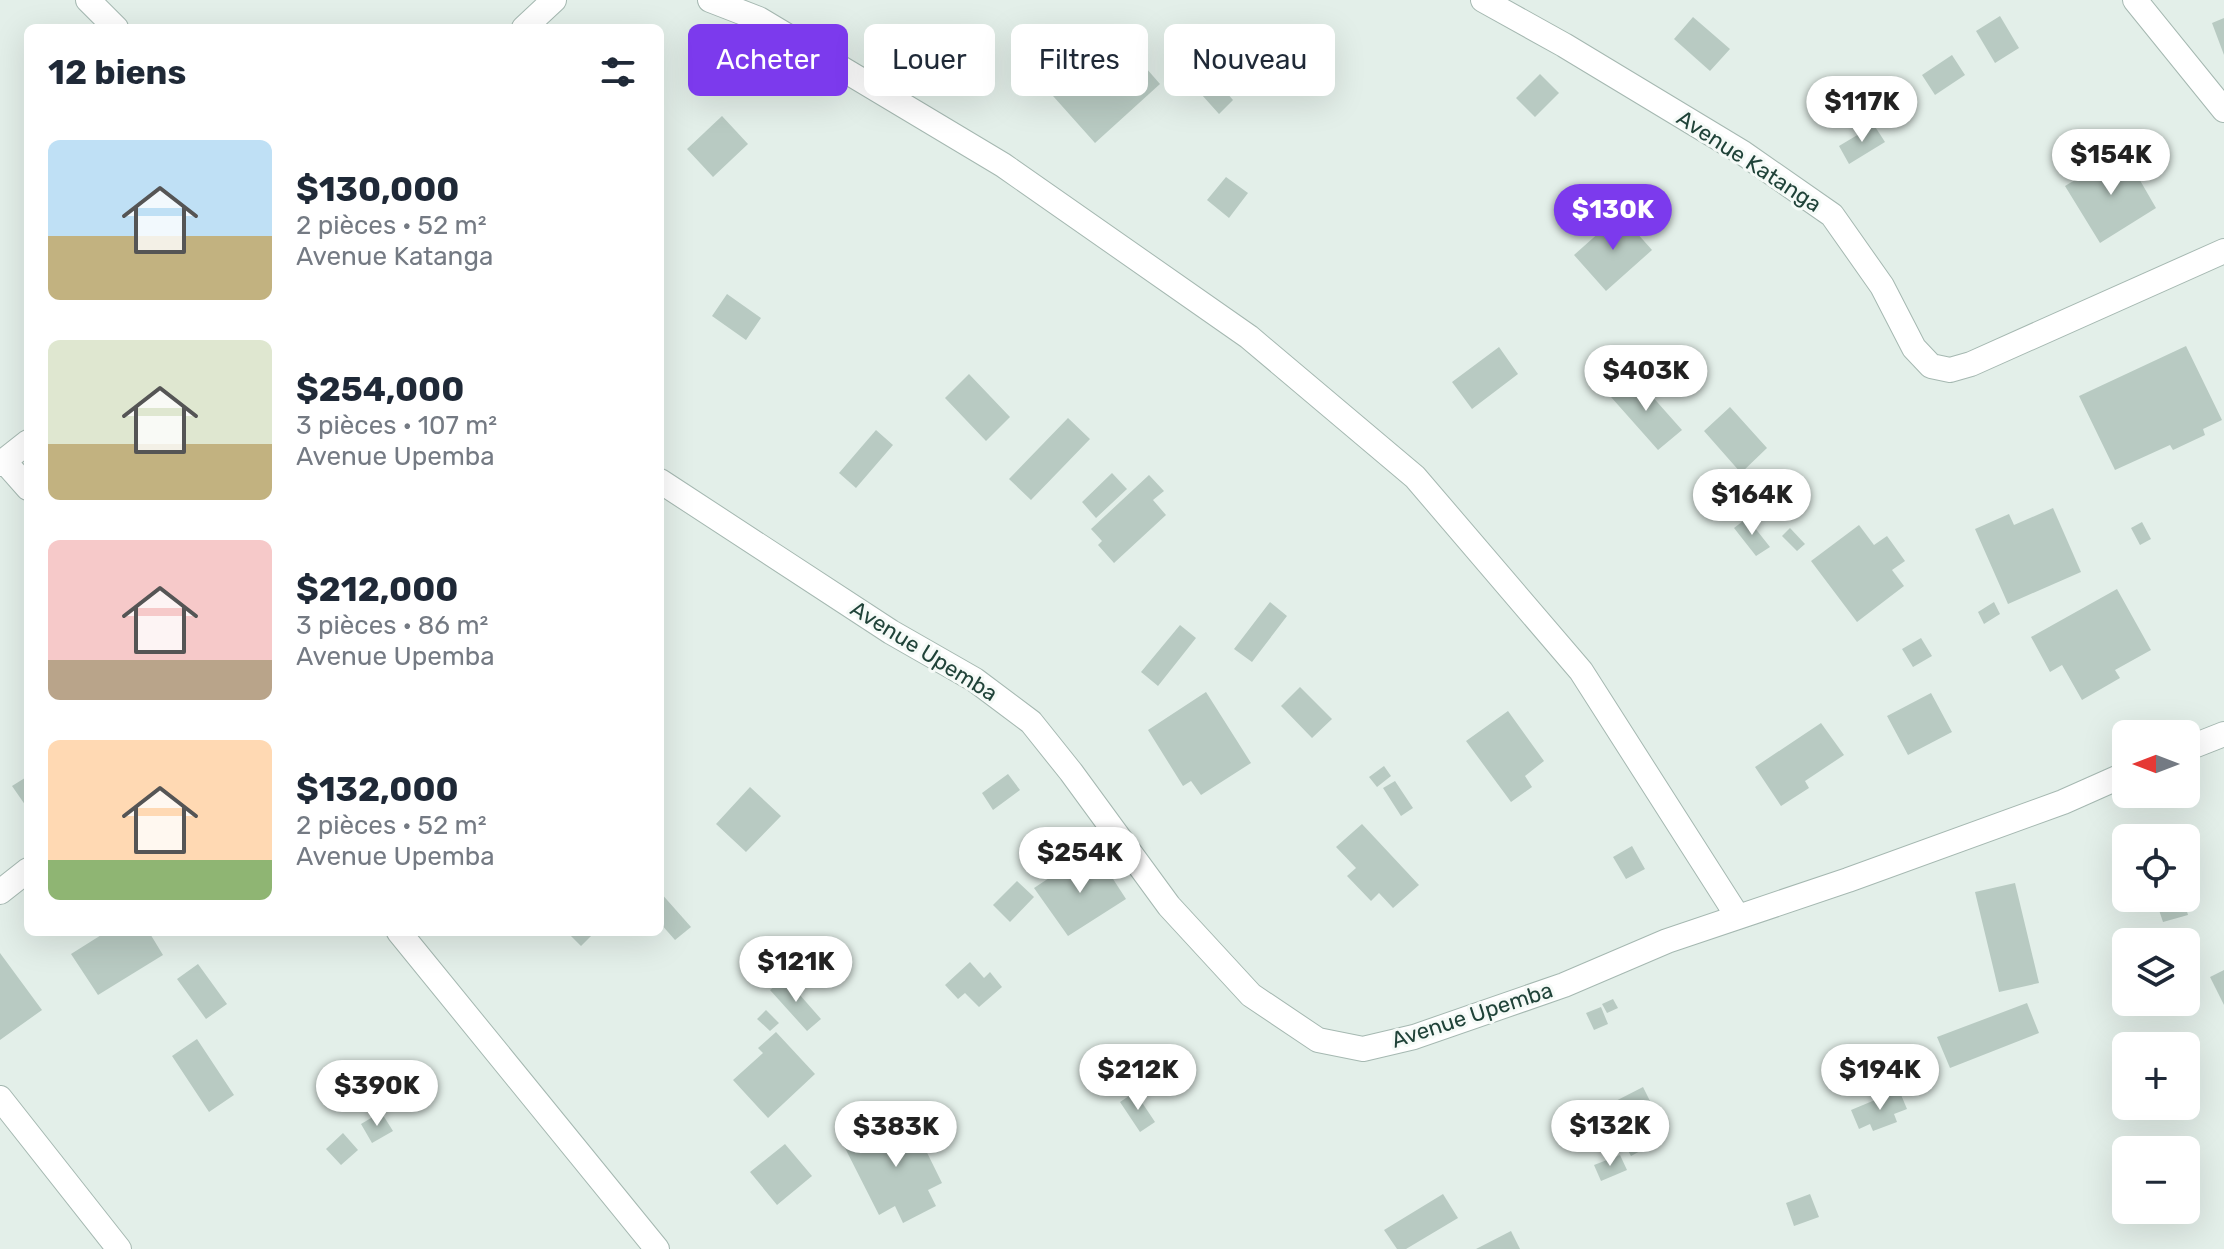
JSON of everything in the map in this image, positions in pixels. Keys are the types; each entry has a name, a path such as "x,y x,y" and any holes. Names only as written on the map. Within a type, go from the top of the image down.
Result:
{"street":[{"path":"88,0 112,24"},
{"path":"528,24 554,0"},
{"path":"710,0 759,19 1003,165 1249,337 1415,477 1581,671 1738,917"},
{"name":"Avenue Katanga","path":"1483,0 1743,153 1832,215 1882,286 1914,348 1931,366 1950,370 1971,364 2224,251"},
{"path":"2135,0 2224,110"},
{"path":"24,445 2,463 24,484"},
{"name":"Avenue Upemba","path":"664,484 891,632 975,680 1031,722 1169,906 1251,995 1318,1040 1363,1049 1414,1037 1564,985 1667,941 2063,802 2112,780"},
{"path":"2200,743 2224,734"},
{"path":"0,892 24,873"},
{"path":"402,936 657,1249"},
{"path":"0,1098 119,1249"}],"building":[{"path":"2000,16 2019,48 1995,63 1976,31"},
{"path":"1693,17 1730,49 1710,71 1674,39"},
{"path":"2224,18 2224,55 2212,23"},
{"path":"1952,55 1965,75 1935,95 1922,75"},
{"path":"1148,70 1160,84 1148,95"},
{"path":"1540,74 1559,93 1535,117 1516,98"},
{"path":"1053,96 1147,96 1095,143"},
{"path":"1203,96 1230,96 1233,100 1219,114"},
{"path":"722,116 748,144 713,177 687,149"},
{"path":"1874,125 1885,142 1849,164 1839,146"},
{"path":"2123,151 2156,208 2100,243 2065,186"},
{"path":"1226,177 1248,193 1229,218 1207,200"},
{"path":"1620,214 1652,250 1606,291 1574,255"},
{"path":"727,294 761,318 746,340 712,316"},
{"path":"2186,346 2222,420 2203,429 2205,435 2173,450 2170,445 2115,470 2079,396"},
{"path":"1499,347 1518,374 1472,409 1452,382"},
{"path":"969,374 1010,417 986,441 945,398"},
{"path":"1634,376 1682,430 1658,450 1611,397"},
{"path":"1730,407 1767,448 1741,473 1704,431"},
{"path":"1068,418 1090,439 1031,500 1009,479"},
{"path":"876,430 893,445 856,488 839,473"},
{"path":"1112,473 1127,489 1096,518 1082,502"},
{"path":"1149,475 1164,491 1153,500 1166,515 1114,563 1098,545 1102,541 1091,529"},
{"path":"2053,508 2081,572 2008,604 1975,529 2009,514 2014,525"},
{"path":"1747,518 1770,547 1756,556 1734,528"},
{"path":"2142,522 2151,539 2140,545 2131,528"},
{"path":"1859,525 1874,545 1887,536 1905,561 1892,570 1904,586 1857,622 1811,561"},
{"path":"1790,528 1805,544 1797,551 1782,536"},
{"path":"2117,589 2151,650 2115,670 2120,678 2082,700 2062,665 2050,672 2031,637"},
{"path":"1270,602 1287,616 1252,662 1234,649"},
{"path":"1994,602 2000,614 1984,624 1978,612"},
{"path":"1180,625 1196,638 1158,686 1141,672"},
{"path":"1921,638 1932,656 1913,667 1902,649"},
{"path":"1300,687 1332,719 1312,738 1281,706"},
{"path":"1206,692 1251,763 1201,795 1191,781 1183,786 1148,730"},
{"path":"1931,693 1952,732 1908,755 1887,716"},
{"path":"1508,711 1544,761 1525,776 1532,787 1511,802 1466,741"},
{"path":"1821,723 1844,755 1805,781 1809,788 1781,806 1755,767"},
{"path":"1384,766 1391,776 1377,787 1369,777"},
{"path":"1008,774 1020,790 993,810 982,793"},
{"path":"24,778 24,803 12,786"},
{"path":"1395,781 1413,808 1401,816 1383,788"},
{"path":"750,787 781,816 746,852 716,824"},
{"path":"1362,824 1419,885 1393,908 1379,893 1371,901 1347,876 1356,868 1336,847"},
{"path":"1632,846 1645,869 1626,879 1613,857"},
{"path":"1084,855 1095,871 1104,865 1126,899 1068,936 1034,888"},
{"path":"1017,881 1034,897 1010,922 993,905"},
{"path":"2015,883 2039,983 1999,992 1975,892"},
{"path":"664,897 691,927 675,940 664,928"},
{"path":"2160,912 2187,912 2188,915 2163,922"},
{"path":"100,936 151,936 163,955 98,995 71,954"},
{"path":"571,936 591,936 581,946"},
{"path":"0,953 42,1010 0,1040"},
{"path":"970,962 984,978 990,972 1002,987 979,1007 965,993 958,999 945,985"},
{"path":"198,964 227,1004 206,1019 177,979"},
{"path":"2224,970 2224,1005 2210,977"},
{"path":"785,978 821,1019 807,1031 770,990"},
{"path":"1613,999 1618,1008 1607,1013 1602,1004"},
{"path":"2027,1003 2039,1033 1950,1068 1937,1037"},
{"path":"1601,1007 1608,1024 1594,1030 1586,1013"},
{"path":"766,1010 779,1023 770,1031 757,1019"},
{"path":"776,1032 815,1074 768,1118 733,1080 763,1053 758,1048"},
{"path":"197,1039 234,1095 209,1112 172,1056"},
{"path":"1643,1087 1651,1103 1648,1105 1666,1137 1631,1156 1604,1107"},
{"path":"1899,1090 1907,1109 1894,1114 1897,1122 1873,1131 1870,1124 1859,1129 1851,1110"},
{"path":"1135,1092 1155,1122 1140,1132 1120,1102"},
{"path":"381,1112 393,1131 372,1143 361,1124"},
{"path":"908,1114 942,1183 928,1190 936,1206 903,1223 895,1206 879,1215 844,1146"},
{"path":"343,1133 358,1150 341,1165 326,1149"},
{"path":"785,1144 812,1176 777,1205 750,1172"},
{"path":"1620,1155 1627,1170 1601,1181 1594,1165"},
{"path":"1443,1194 1458,1218 1406,1249 1397,1249 1384,1230"},
{"path":"1810,1194 1819,1217 1794,1226 1786,1203"},
{"path":"1511,1231 1520,1249 1476,1249"}]}
